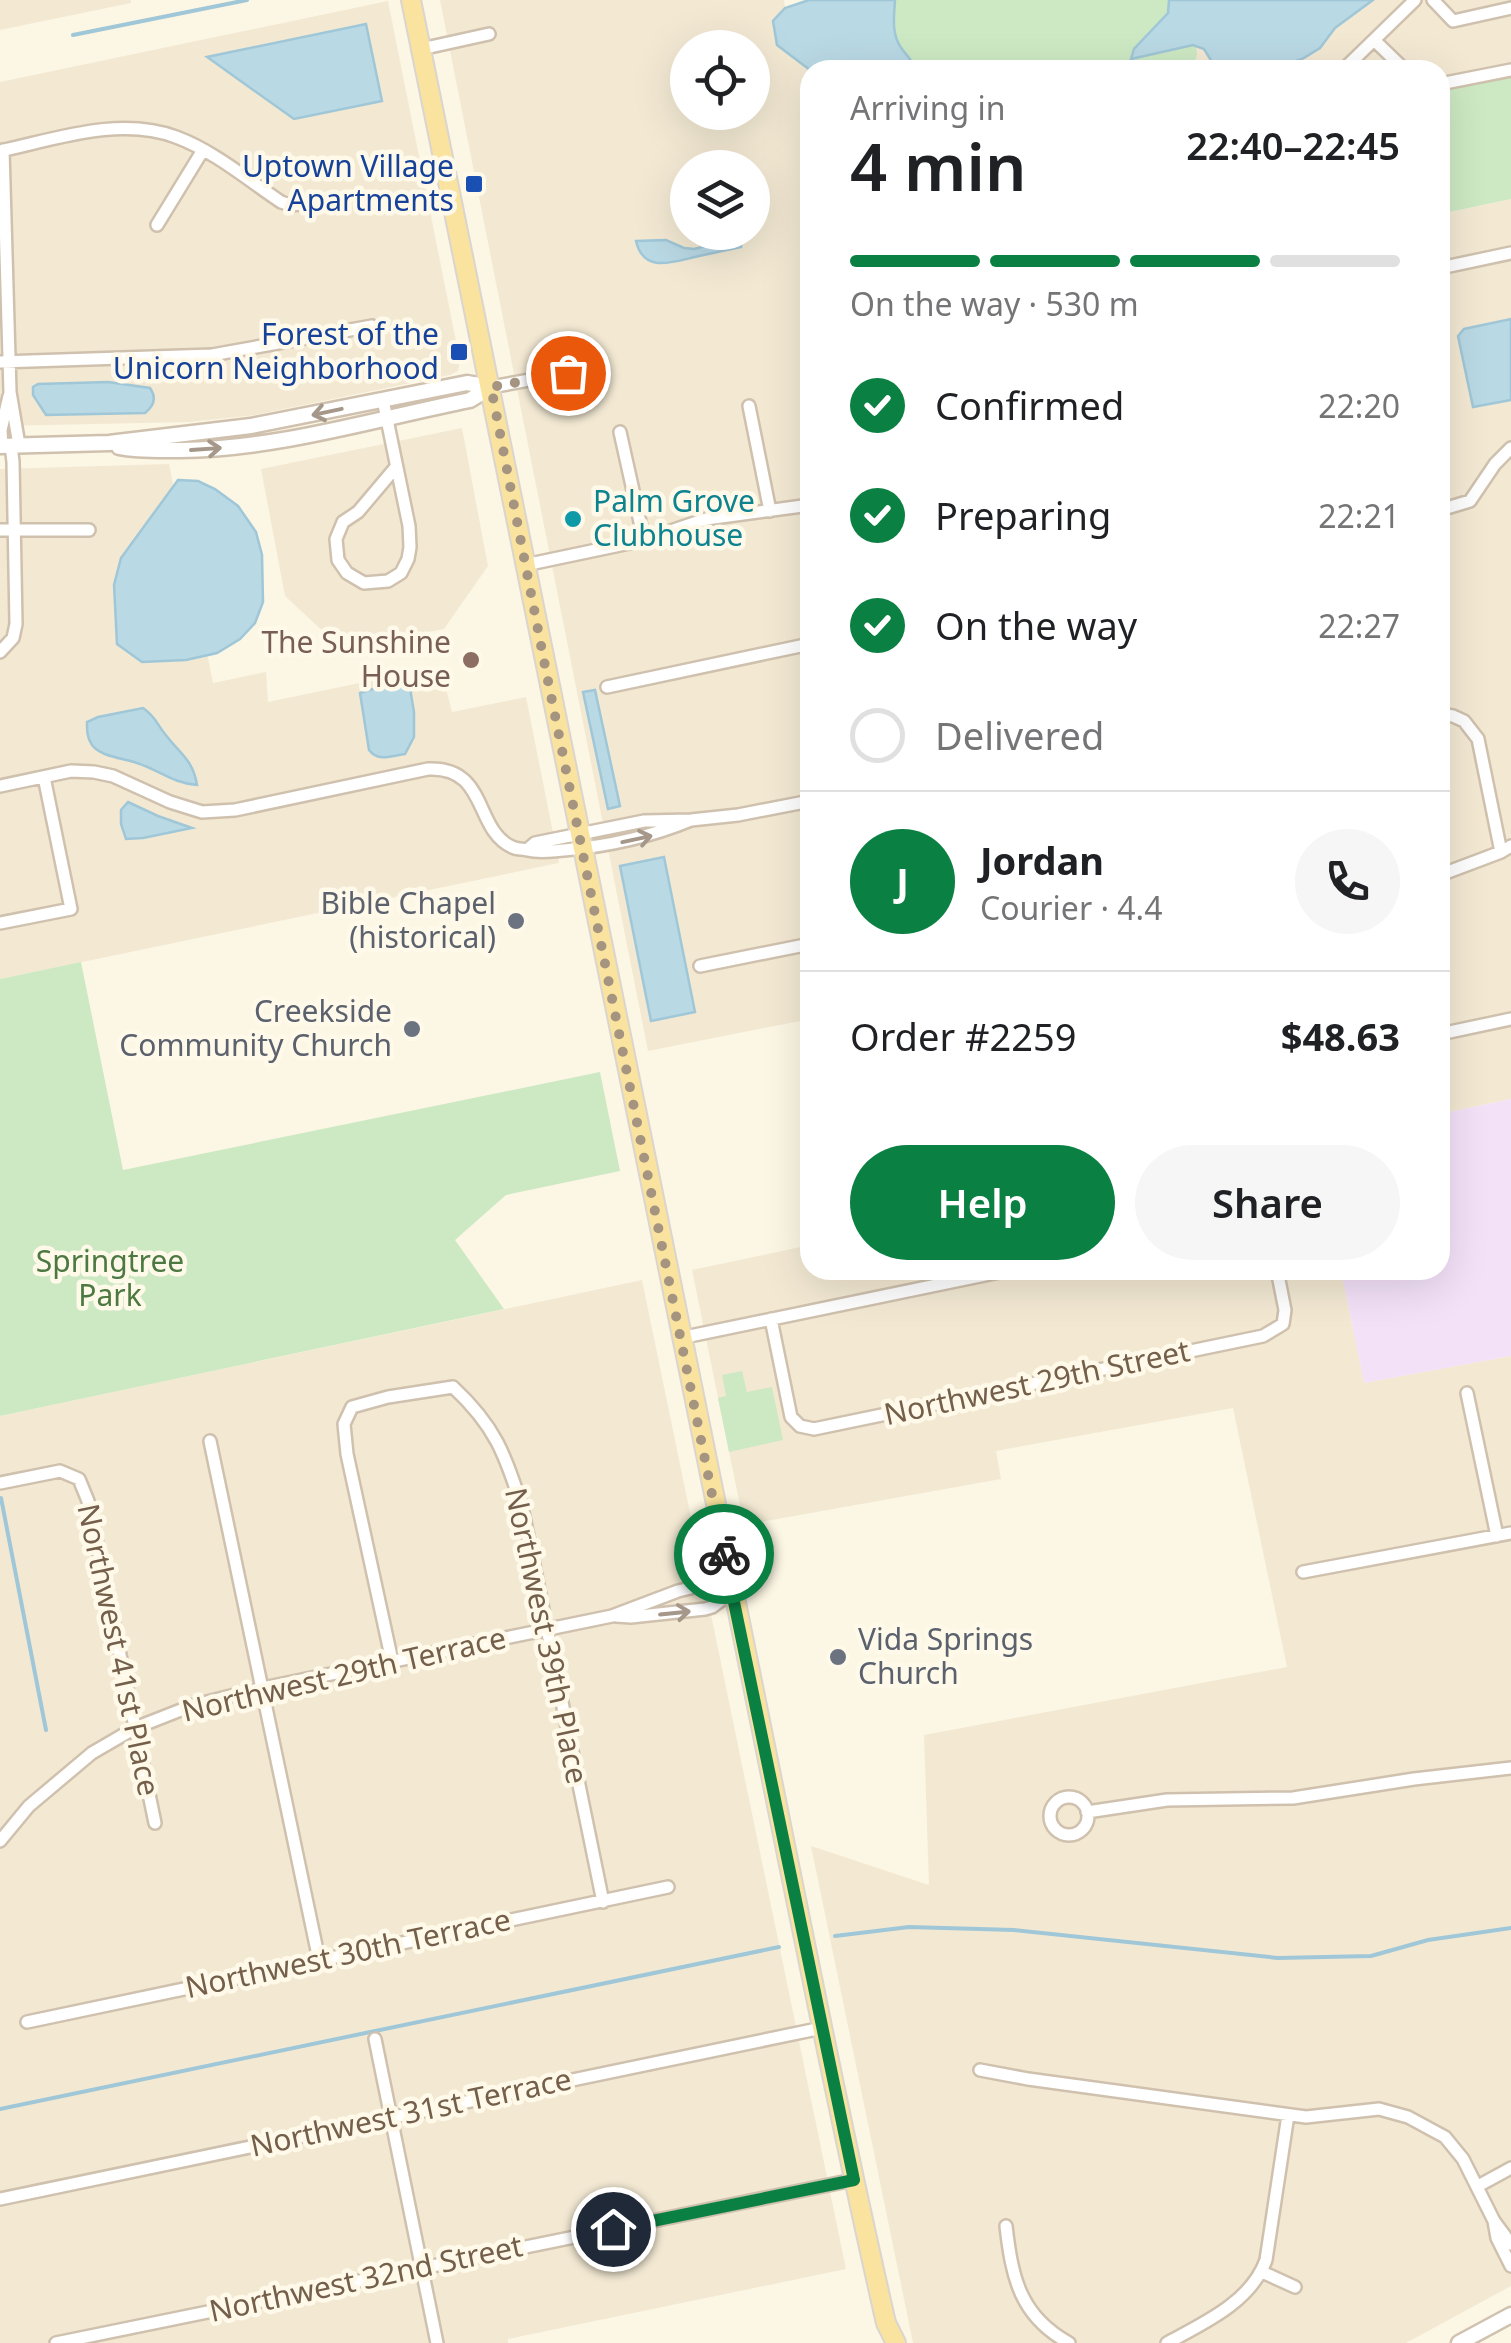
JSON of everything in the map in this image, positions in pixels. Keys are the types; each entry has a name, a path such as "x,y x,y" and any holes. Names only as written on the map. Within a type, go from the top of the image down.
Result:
{"main road":[{"path":"411,0 822,2028 886,2322 896,2343"},
{"path":"885,2343 886,2322"}],"street":[{"path":"1353,60 1415,0"},
{"path":"1434,0 1453,20 1511,8"},
{"path":"421,48 489,34"},
{"path":"1374,40 1395,60"},
{"path":"1450,82 1511,70"},
{"path":"0,652 13,638 16,624 7,530 14,462 8,446 10,392 5,362 2,151 94,131 136,128 178,137 281,202 290,205 334,201"},
{"path":"157,225 203,150"},
{"path":"1450,266 1511,253"},
{"path":"5,362 212,354 372,326"},
{"path":"8,446 109,444 251,426 467,383 491,387 568,373 585,366"},
{"path":"109,444 146,450 212,448 276,440 470,400 491,387"},
{"path":"382,400 386,418 396,467 408,526 410,547 401,573 388,581 364,584 338,560 336,539 343,522 358,512 396,467"},
{"path":"749,406 770,510"},
{"path":"620,432 644,540"},
{"path":"1450,507 1470,501 1511,448"},
{"path":"525,565 644,540 706,519 800,506"},
{"path":"7,530 89,530"},
{"path":"607,687 800,646"},
{"path":"1450,716 1464,721 1478,739 1506,849 1450,871"},
{"path":"0,786 71,771 113,776 202,812 235,810 443,768 460,775 498,836 511,847 537,854 580,841 602,846 654,835 691,820 800,803"},
{"path":"0,923 70,909 44,777"},
{"path":"700,966 800,946"},
{"path":"1450,1032 1511,1019"},
{"path":"680,1338 961,1280"},
{"name":"Northwest 29th Street","path":"772,1319 791,1417 800,1426 814,1429 1264,1336 1282,1324 1284,1310 1279,1280"},
{"name":"Northwest 39th Place","path":"392,1661 347,1454 344,1424 352,1407 452,1387 489,1426 507,1460 522,1508 603,1902"},
{"path":"1468,1393 1497,1536"},
{"path":"210,1441 320,1960"},
{"name":"Northwest 41st Place","path":"0,1483 60,1471 79,1478 88,1502 154,1823"},
{"path":"1303,1572 1511,1533"},
{"name":"Northwest 29th Terrace","path":"0,1841 29,1806 92,1753 135,1728 191,1706 612,1616 707,1584 732,1592"},
{"name":"Northwest 29th Terrace","path":"612,1616 631,1618 704,1609 732,1592"},
{"path":"1087,1812 1166,1800 1293,1798 1511,1768"},
{"name":"Northwest 30th Terrace","path":"27,2022 668,1887"},
{"name":"Northwest 31st Terrace","path":"0,2199 822,2028"},
{"path":"375,2039 438,2343"},
{"path":"980,2070 1306,2116 1379,2109 1408,2117 1445,2137 1463,2159 1494,2221 1511,2244"},
{"path":"1167,2343 1233,2303 1262,2272 1288,2114"},
{"path":"1478,2186 1511,2168"},
{"name":"Northwest 32nd Street","path":"56,2343 854,2180"},
{"path":"1494,2221 1497,2238 1511,2266"},
{"path":"1006,2226 1010,2261 1022,2297 1040,2323 1068,2343"},
{"path":"1262,2272 1295,2287"},
{"path":"1460,2343 1511,2315"}],"shaded area":[{"path":"0,0 131,0 131,3 0,30"},
{"path":"440,0 784,0 785,8 773,21 777,45 800,62 800,1021 648,1051"},
{"path":"1169,0 1511,0 1511,77 1450,89 1450,60 1180,60 1131,54 1170,6"},
{"path":"388,1 460,361 458,371 255,415 190,422 0,426 0,82"},
{"path":"1511,199 1511,1099 1450,1112 1450,212"},
{"path":"462,428 488,566 444,629 342,649 285,596 261,469"},
{"path":"169,464 213,683 266,672 268,702 427,669 431,690 446,688 452,712 526,697 559,863 0,979 0,469"},
{"path":"1511,1099 1511,1356 1364,1383 1343,1280 1450,1280 1450,1112"},
{"path":"800,1247 800,1280 1343,1280 1364,1383 1511,1356 1511,2286 1406,2343 913,2343 811,1846 929,1885 924,1735 1287,1667 1233,1408 996,1451 1001,1479 744,1525 692,1270"},
{"path":"642,1280 846,2269 508,2339 508,2343 0,2343 0,1416"}],"green space":[{"path":"894,0 1169,0 1168,13 1134,48 1134,59 1193,45 1197,54 1196,60 910,60 894,34"},
{"path":"1511,77 1511,199 1450,212 1450,89"},
{"name":"Springtree Park","path":"81,962 123,1170 600,1072 620,1171 506,1195 455,1240 504,1309 0,1416 0,979"},
{"path":"742,1371 747,1392 772,1387 783,1440 729,1452 718,1398 726,1396 722,1375"}],"water":[{"path":"809,0 895,0 896,38 910,60 800,62 777,45 773,21 785,8"},
{"path":"1169,0 1373,0 1335,28 1320,48 1299,60 1211,60 1204,49 1193,45 1131,59 1134,49 1168,13"},
{"path":"366,24 382,101 294,119 207,57"},
{"path":"636,241 670,242 670,250 727,250 662,263 646,258"},
{"path":"1511,319 1511,400 1473,407 1458,336 1464,329"},
{"path":"108,382 150,388 152,405 145,413 46,415 33,395 33,387 38,384"},
{"path":"178,480 198,481 238,506 256,532 262,555 263,602 255,623 240,639 217,653 186,660 142,662 117,644 114,585 121,558"},
{"path":"398,686 410,688 414,737 405,754 376,756 369,750 360,693"},
{"path":"595,690 620,806 608,809 583,692"},
{"path":"143,708 189,762 197,785 107,755 92,745 87,722"},
{"path":"128,802 192,828 126,839 121,810"},
{"path":"664,857 695,1012 651,1021 620,866"}],"waterway":[{"path":"73,35 247,0"},
{"path":"1,1498 46,1730"},
{"path":"835,1936 909,1927 1014,1930 1278,1958 1371,1956 1428,1940 1511,1928"},
{"path":"0,2109 779,1947"}],"way so far":[{"path":"568,373 491,387 724,1554"}],"place":[{"name":"Uptown Village Apartments","path":"474,184"},
{"name":"Forest of the Unicorn Neighborhood","path":"459,352"},
{"name":"Palm Grove Clubhouse","path":"573,519"},
{"name":"The Sunshine House","path":"471,660"},
{"name":"Bible Chapel (historical)","path":"516,921"},
{"name":"Creekside Community Church","path":"412,1029"},
{"name":"Vida Springs Church","path":"838,1657"}],"route":[{"path":"613,2229 854,2180 724,1554"}]}
